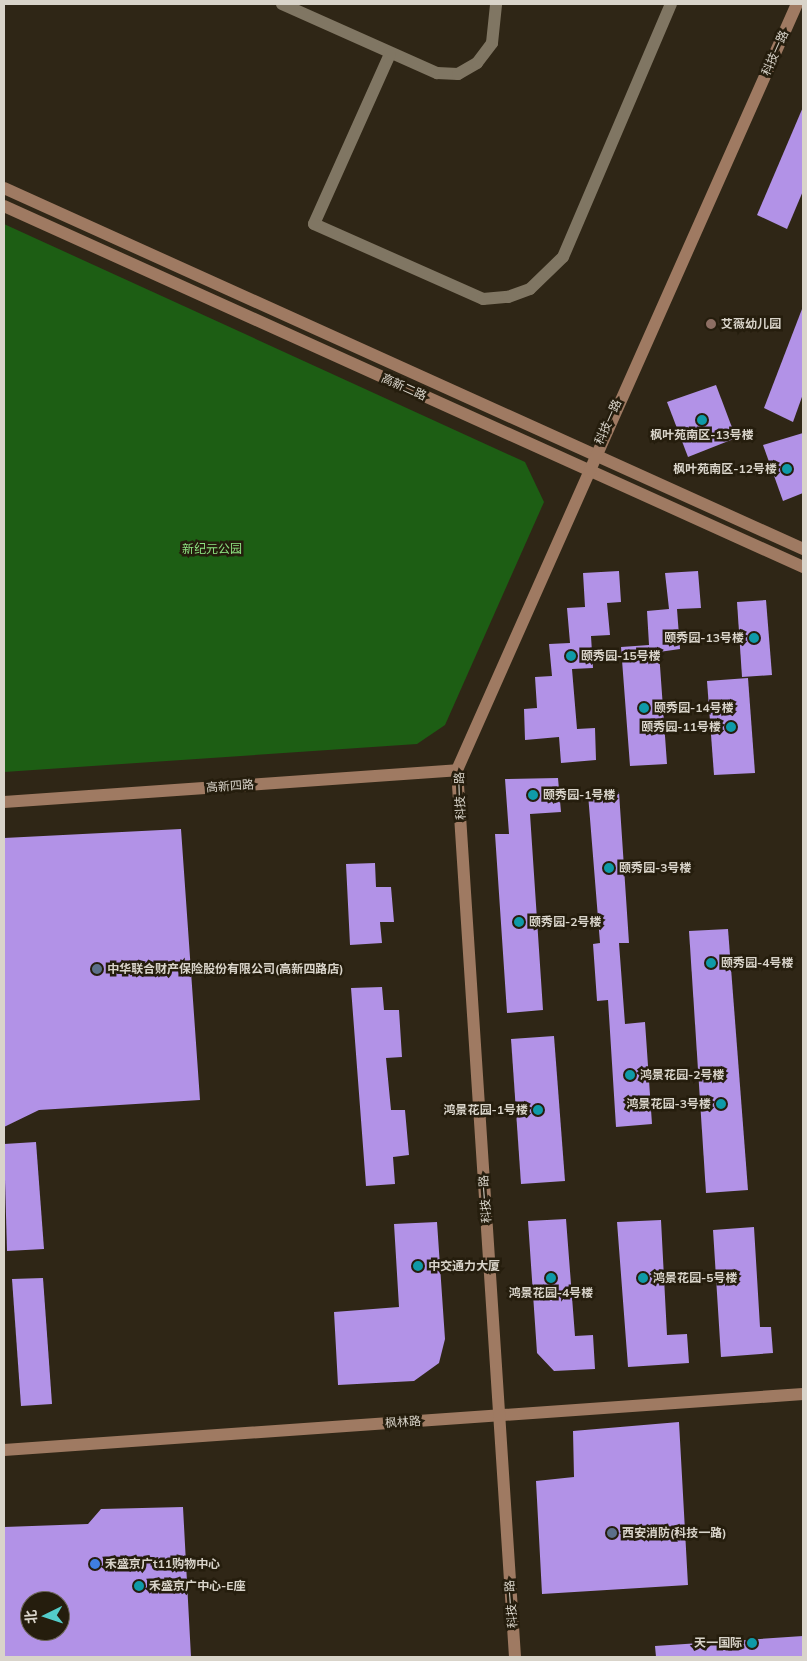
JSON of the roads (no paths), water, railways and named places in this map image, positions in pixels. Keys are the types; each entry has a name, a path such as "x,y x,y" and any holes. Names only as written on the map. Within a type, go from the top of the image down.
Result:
{"street":[{"path":"282,4 390,54 437,73 458,74 477,63 492,43 496,4"},
{"path":"390,54 314,224 483,299 508,297 530,289 562,257 671,4"},
{"name":"科技一路","path":"515,1657 457,770 594,454 797,4"},
{"name":"高新二路","path":"4,188 803,549"},
{"name":"高新二路","path":"4,206 803,568"},
{"name":"高新四路","path":"4,802 457,770"},
{"name":"枫林路","path":"4,1450 803,1394"}],"place":[{"name":"艾薇幼儿园","path":"711,324"},
{"name":"枫叶苑南区-13号楼","path":"702,420"},
{"name":"枫叶苑南区-12号楼","path":"787,469"},
{"name":"颐秀园-13号楼","path":"754,638"},
{"name":"颐秀园-15号楼","path":"571,656"},
{"name":"颐秀园-14号楼","path":"644,708"},
{"name":"颐秀园-11号楼","path":"731,727"},
{"name":"颐秀园-1号楼","path":"533,795"},
{"name":"颐秀园-3号楼","path":"609,868"},
{"name":"颐秀园-2号楼","path":"519,922"},
{"name":"颐秀园-4号楼","path":"711,963"},
{"name":"中华联合财产保险股份有限公司(高新四路店)","path":"97,969"},
{"name":"鸿景花园-2号楼","path":"630,1075"},
{"name":"鸿景花园-3号楼","path":"721,1104"},
{"name":"鸿景花园-1号楼","path":"538,1110"},
{"name":"中交通力大厦","path":"418,1266"},
{"name":"鸿景花园-4号楼","path":"551,1278"},
{"name":"鸿景花园-5号楼","path":"643,1278"},
{"name":"西安消防(科技一路)","path":"612,1533"},
{"name":"禾盛京广t11购物中心","path":"95,1564"},
{"name":"禾盛京广中心-E座","path":"139,1586"},
{"name":"天一国际","path":"752,1643"}],"park label":[{"name":"新纪元公园","path":"212,549"}]}
